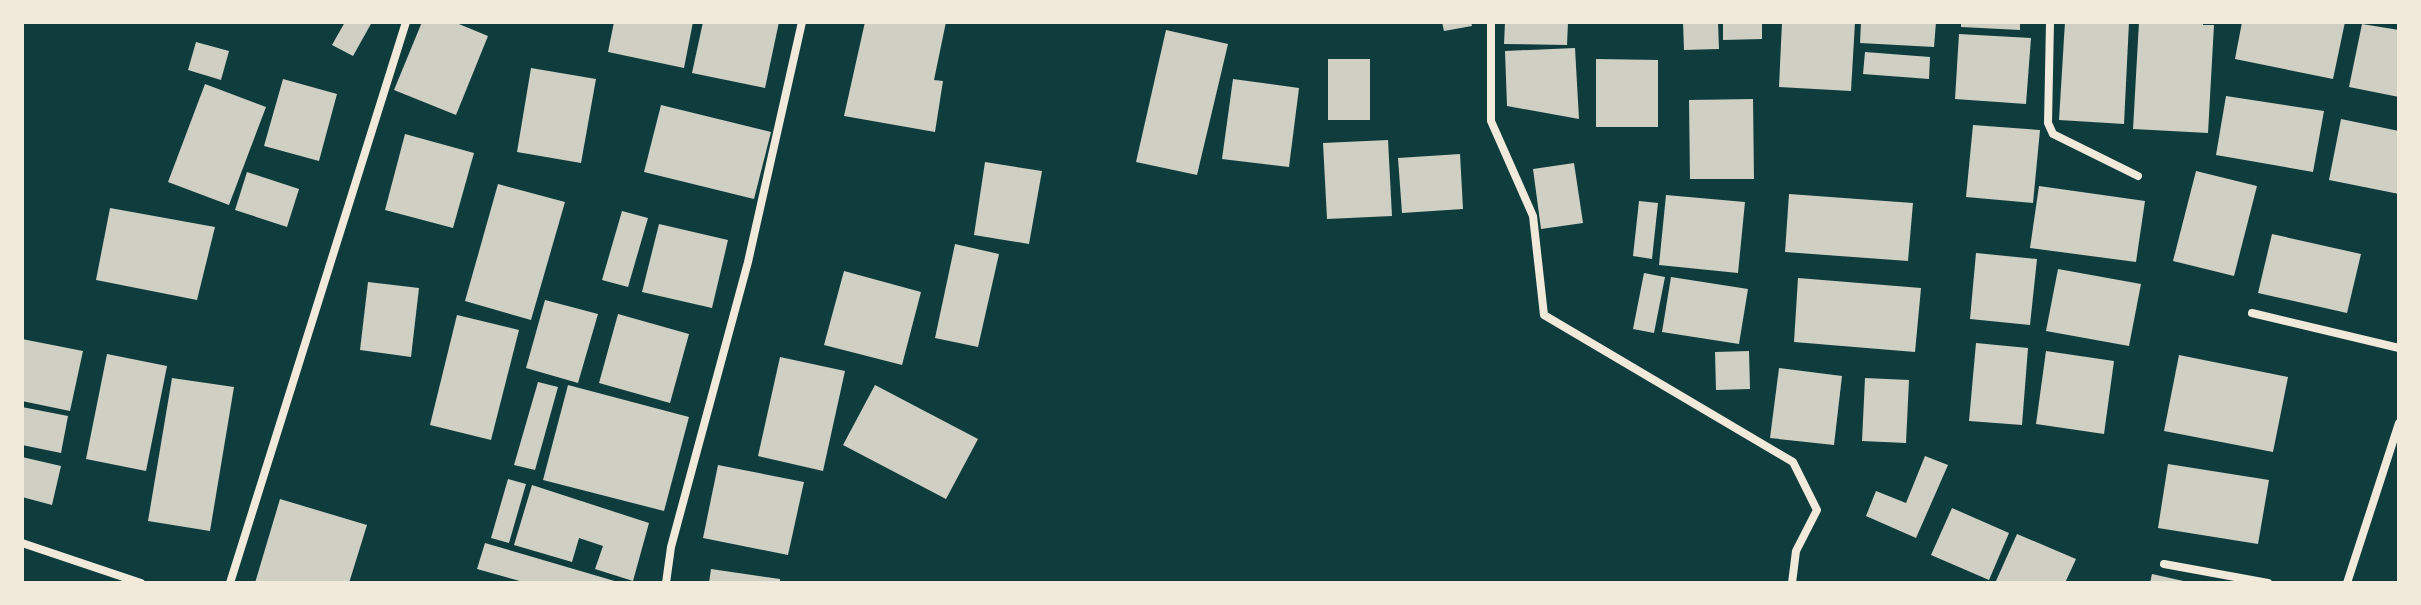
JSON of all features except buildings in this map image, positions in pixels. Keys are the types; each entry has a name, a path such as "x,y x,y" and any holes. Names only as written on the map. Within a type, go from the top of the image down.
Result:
{"street":[{"path":"230,583 406,22"},
{"path":"666,583 671,547 748,262 802,22"},
{"path":"1491,22 1491,121 1533,216 1544,315 1793,462 1817,510 1796,551 1792,583"},
{"path":"2050,22 2048,123 2053,134 2138,176"},
{"path":"2252,313 2399,348"},
{"path":"2347,583 2399,423"},
{"path":"22,543 141,583"},
{"path":"2164,564 2268,583"}]}
